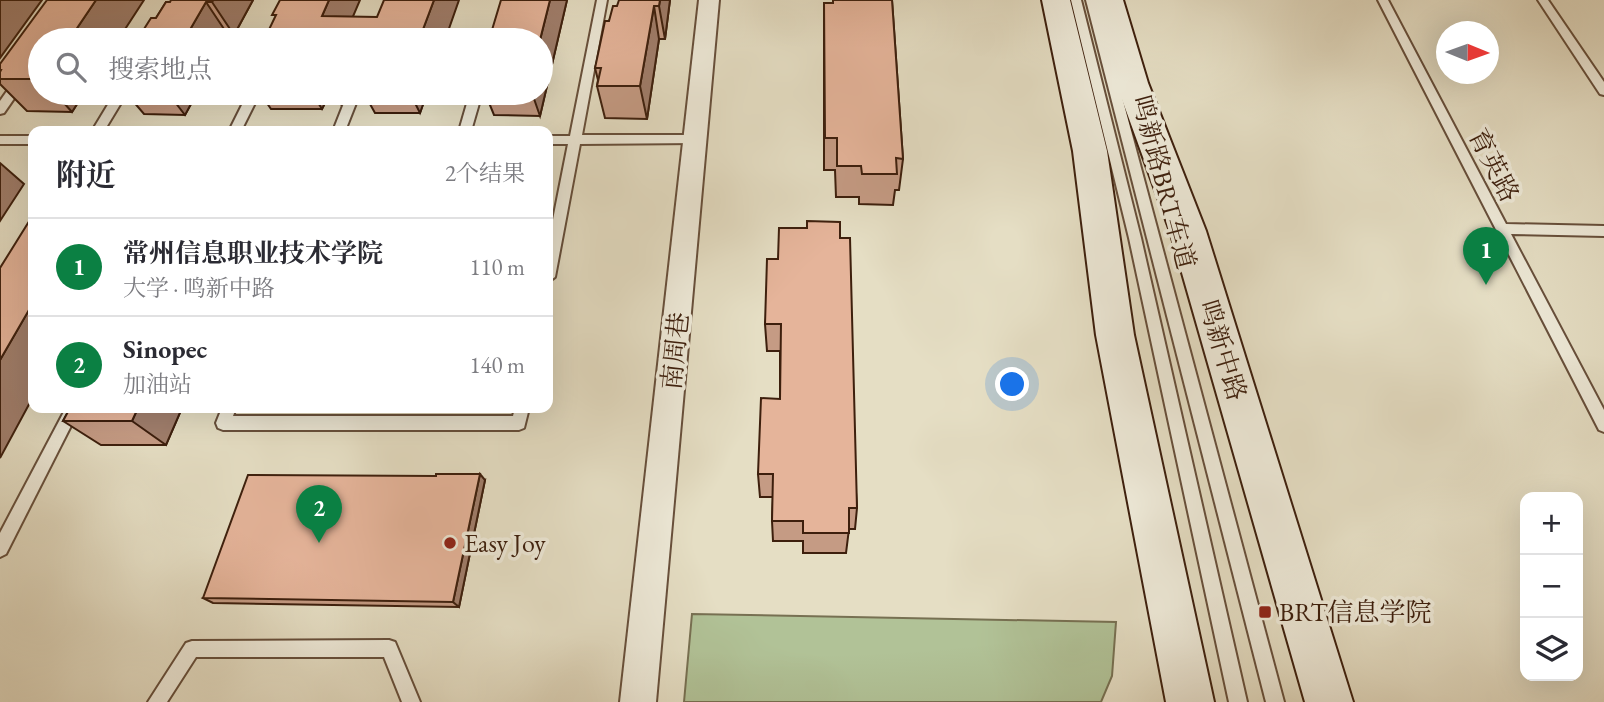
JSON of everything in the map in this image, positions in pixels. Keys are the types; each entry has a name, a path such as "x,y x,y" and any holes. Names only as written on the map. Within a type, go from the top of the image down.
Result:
{"main road":[{"path":"1056,0 1090,151 1115,335 1190,702"},
{"name":"鸣新中路","path":"1109,0 1132,83 1188,231 1329,702"}],"street":[{"name":"南周巷","path":"638,702 709,0"}],"lane":[{"path":"553,252 602,0"},
{"name":"鸣新路BRT车道","path":"1076,0 1135,238 1238,702"},
{"name":"鸣新路BRT车道","path":"1091,0 1275,702"},
{"name":"育英路","path":"1383,0 1604,425"},
{"path":"1543,0 1604,91"},
{"path":"0,110 28,70"},
{"path":"101,126 114,105"},
{"path":"238,126 248,105"},
{"path":"341,126 349,105"},
{"path":"466,126 473,105"},
{"path":"553,140 697,139"},
{"path":"0,140 28,140"},
{"path":"1502,229 1604,231"},
{"path":"0,549 70,413"},
{"path":"227,413 223,424 519,423 521,413"},
{"path":"378,423 381,413"},
{"path":"157,702 192,649 389,648 411,702"}],"green space":[{"path":"692,614 1116,622 1112,676 1101,702 684,702"}],"building":[{"path":"47,0 96,0 77,28 28,28 28,79 0,79 0,64"},
{"path":"213,0 206,2 191,28 145,28 151,18 156,18 166,2"},
{"path":"280,0 329,0 322,16 377,17 384,0 434,0 424,28 270,28 276,15 272,15"},
{"path":"501,0 550,0 543,28 493,28"},
{"path":"619,0 660,0 659,6 654,6 640,86 597,86 601,68 595,68 605,21 609,21 613,6 617,6"},
{"path":"833,0 892,0 903,159 896,158 897,174 862,174 861,166 837,166 837,138 825,138 824,3 833,3"},
{"path":"807,221 840,222 840,238 850,238 857,508 849,508 849,533 803,533 803,521 772,521 773,474 758,474 761,398 780,399 781,324 765,324 767,259 778,259 779,228 807,228"},
{"path":"28,223 28,312 0,360 0,268"},
{"path":"67,413 136,413 132,421 63,421"},
{"path":"480,474 453,602 203,598 248,475"}],"place":[{"name":"常州信息职业技术学院","path":"1486,285"},
{"name":"Sinopec","path":"319,543"},
{"name":"Easy Joy","path":"450,543"},
{"name":"BRT信息学院","path":"1265,612"}]}
